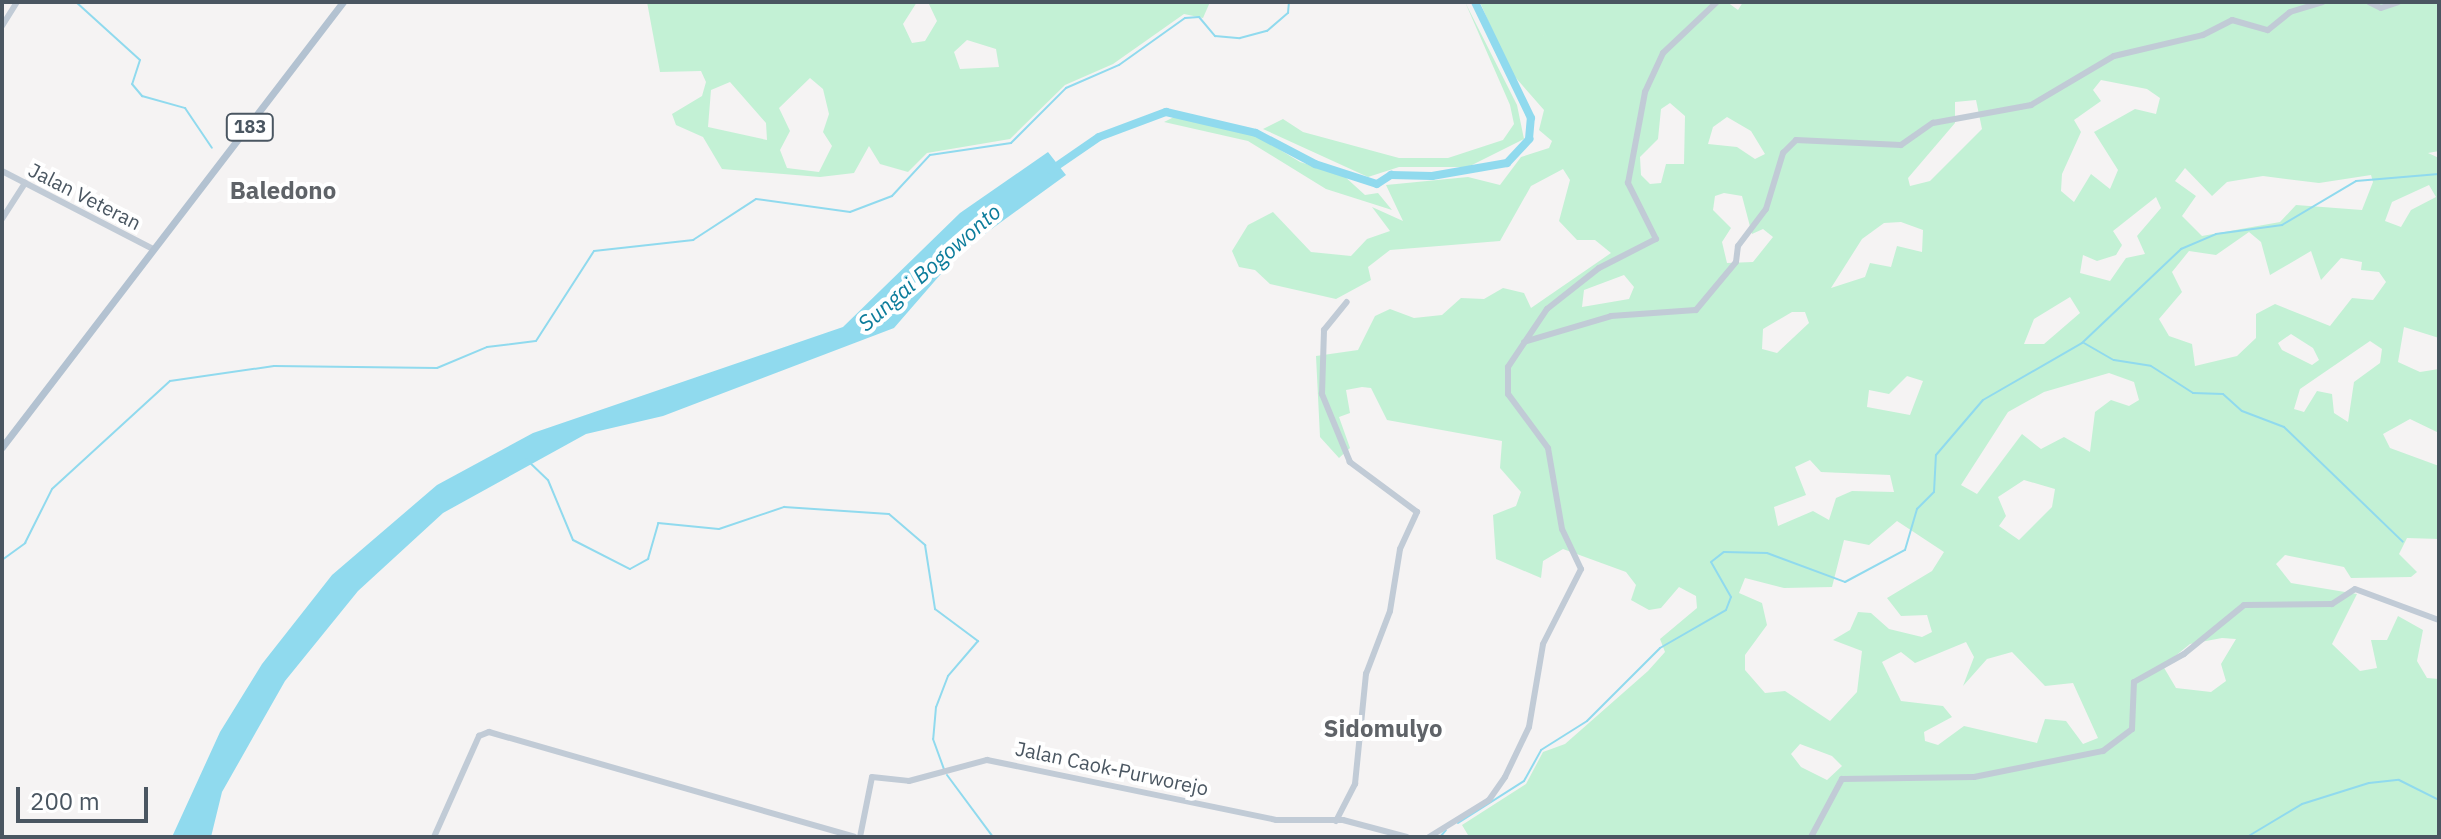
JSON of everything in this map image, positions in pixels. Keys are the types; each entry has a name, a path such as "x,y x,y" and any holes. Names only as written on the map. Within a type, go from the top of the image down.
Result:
{"main road":[{"name":"183","path":"153,249 343,2"},
{"path":"2,447 153,249"}],"street":[{"path":"2,26 17,2"},
{"path":"1429,837 1489,800 1505,777 1529,727 1543,644 1581,569 1562,529 1545,440 1504,386 1524,342 1547,309 1590,274 1653,242 1628,183 1645,92 1663,53 1717,2"},
{"path":"1524,342 1611,316 1696,310 1736,262 1738,246 1766,209 1783,153 1796,140 1901,145 1933,123 2031,105 2114,56 2203,35 2232,20 2268,30 2290,12 2323,2"},
{"path":"2369,2 2398,2"},
{"name":"Jalan Veteran","path":"2,171 153,249"},
{"path":"2,219 25,183"},
{"path":"1336,821 1355,784 1366,674 1390,611 1400,549 1417,512 1350,462 1324,403 1322,339 1347,302"},
{"path":"1811,837 1842,779 1974,777 2103,751 2132,729 2134,682 2184,654 2244,605 2332,604 2355,589 2439,620"},
{"name":"Jalan Caok-Purworejo","path":"434,837 479,736 489,732 857,837 872,777 909,781 992,760 1276,820 1336,821 1407,837"}],"green space":[{"path":"647,2 917,2 903,24 912,43 925,41 937,21 928,2 1210,2 1203,18 1184,14 1113,64 1065,85 1010,139 927,153 908,172 880,164 869,146 854,173 820,177 722,169 703,137 676,125 672,114 702,96 706,82 701,71 660,72","holes":["967,40 996,49 999,67 960,69 954,52","810,78 823,89 829,114 823,132 832,146 819,172 787,168 780,150 790,131 779,108","730,82 766,123 767,140 708,127 711,90"]},
{"path":"1465,2 1517,105 1524,139 1468,167 1399,167 1368,177 1263,129 1283,119 1303,132 1399,158 1448,158 1503,140 1514,124 1510,105"},
{"path":"1480,2 1727,2 1738,10 1743,2 2439,2 2439,151 2428,153 2439,158 2439,338 2404,327 2398,362 2420,372 2439,369 2439,433 2410,419 2383,434 2390,448 2439,466 2439,539 2407,538 2399,554 2417,572 2411,577 2351,578 2344,567 2285,555 2276,564 2291,583 2357,594 2332,644 2360,671 2377,668 2371,640 2387,640 2398,616 2423,630 2417,661 2427,678 2439,679 2439,837 1468,835 1462,825 1526,784 1543,752 1565,744 1648,671 1665,652 1660,639 1697,608 1696,596 1679,587 1661,608 1649,610 1631,600 1636,585 1626,572 1563,549 1543,561 1541,578 1496,559 1493,515 1516,506 1521,492 1500,468 1502,441 1387,420 1371,388 1362,387 1346,390 1350,413 1339,417 1350,448 1339,458 1320,437 1316,356 1358,350 1375,316 1390,309 1414,318 1442,315 1461,298 1484,299 1503,288 1524,293 1531,308 1611,253 1595,240 1577,240 1559,221 1570,180 1563,169 1531,186 1500,241 1390,250 1368,267 1371,280 1336,299 1270,284 1255,270 1239,267 1232,251 1248,225 1273,212 1311,252 1351,256 1367,239 1390,231 1372,207 1403,221 1386,185 1468,177 1500,185 1521,157 1549,148 1552,141 1539,130 1544,110 1509,70","holes":["2101,80 2147,89 2160,98 2156,114 2135,109 2094,132 2118,170 2110,189 2091,174 2074,202 2061,191 2062,174 2081,132 2074,120 2101,101 2093,90","1976,100 1982,129 1930,181 1910,186 1908,178 1955,123 1955,102","1670,103 1685,116 1684,164 1666,164 1661,183 1650,184 1641,175 1640,157 1658,139 1661,109","1727,117 1751,131 1765,154 1755,159 1737,147 1708,144 1713,127","2185,168 2212,196 2227,182 2263,176 2319,183 2371,175 2373,182 2362,210 2296,205 2280,222 2202,236 2182,216 2196,196 2175,181","2429,185 2436,197 2411,210 2401,227 2385,221 2392,202","1724,193 1742,196 1752,234 1763,229 1773,237 1753,262 1727,263 1722,242 1731,228 1713,210 1715,196","2156,197 2161,208 2137,236 2145,254 2126,258 2110,281 2080,273 2083,255 2097,261 2116,255 2122,245 2113,231","1901,222 1923,230 1922,252 1897,246 1891,267 1870,263 1865,277 1831,288 1862,239 1884,223","2249,232 2261,242 2270,275 2311,251 2321,280 2341,258 2362,262 2361,270 2379,272 2386,282 2373,300 2352,298 2330,326 2275,304 2256,314 2256,338 2237,356 2195,366 2192,344 2169,336 2159,319 2182,292 2172,272 2189,251 2216,255","1624,275 1634,287 1629,299 1582,307 1584,290","2070,297 2080,313 2044,344 2024,344 2034,319","1792,312 1805,312 1809,323 1777,353 1762,349 1763,329","2291,334 2313,348 2319,360 2312,365 2282,350 2278,343","2370,341 2382,349 2380,363 2354,382 2348,422 2334,413 2332,394 2317,391 2304,412 2294,409 2300,389","2109,373 2134,382 2139,400 2129,406 2111,400 2095,412 2090,452 2064,437 2041,449 2022,434 1977,494 1961,485 2008,412 2044,392","1907,376 1923,381 1910,415 1867,407 1869,390 1889,394","1810,460 1821,472 1890,475 1894,492 1852,491 1836,498 1829,520 1813,511 1778,526 1774,507 1806,495 1795,467","2024,480 2055,489 2052,507 2019,540 1999,526 2006,516 1998,497","1897,521 1944,552 1932,571 1887,598 1901,616 1927,615 1932,632 1922,637 1889,629 1871,613 1858,612 1850,630 1833,640 1862,651 1857,692 1830,721 1785,691 1765,693 1745,670 1745,655 1767,625 1762,603 1739,593 1745,578 1784,588 1832,587 1844,540 1869,545","2222,638 2236,639 2221,664 2226,681 2211,692 2176,688 2163,666 2190,644","1966,642 1974,657 1963,686 1987,659 2012,652 2045,686 2073,683 2098,738 2083,744 2066,721 2045,719 2037,743 1964,726 1938,745 1925,741 1924,732 1952,717 1943,706 1901,701 1882,662 1901,652 1915,663","1800,744 1832,756 1842,766 1827,780 1801,767 1791,754"]},
{"path":"1178,115 1254,134 1300,162 1343,175 1365,195 1378,193 1392,210 1326,189 1248,141 1164,122"}],"water":[{"path":"1048,152 1066,175 960,252 894,328 663,416 586,434 443,513 358,591 285,681 222,792 211,837 172,837 220,732 262,664 332,575 437,485 533,433 843,327 960,213"}],"waterway":[{"path":"76,2 140,60 132,84 142,96 185,108 212,148"},
{"path":"2,560 25,543 52,489 170,381 274,366 437,368 487,347 536,341 594,251 693,240 756,199 850,212 892,196 930,155 1011,143 1066,88 1119,65 1185,18 1199,17 1215,36 1240,38 1267,31 1288,13 1289,2"},
{"name":"Sungai Bogowonto","path":"1051,170 1099,137 1166,112 1256,133 1315,164 1377,184 1391,175 1432,176 1507,163 1529,139 1531,118 1475,2"},
{"path":"1458,823 1524,781 1541,750 1587,721 1660,648 1726,610 1731,597 1711,562 1724,552 1767,553 1845,582 1905,550 1917,509 1934,492 1936,455 1983,400 2082,343 2181,249 2216,234 2282,225 2356,181 2439,174"},
{"path":"2084,343 2114,360 2151,366 2193,393 2223,394 2242,411 2284,427 2403,542"},
{"path":"526,459 548,480 573,540 630,569 648,559 658,523 719,529 784,507 889,514 925,545 935,609 978,641 948,676 936,707 933,739 944,769"},
{"path":"947,775 993,837"},
{"path":"2247,837 2302,804 2369,783 2399,780 2439,800"},
{"path":"1440,837 1446,830"}],"district":[{"name":"Baledono","path":"283,191"},
{"name":"Sidomulyo","path":"1383,729"}]}
